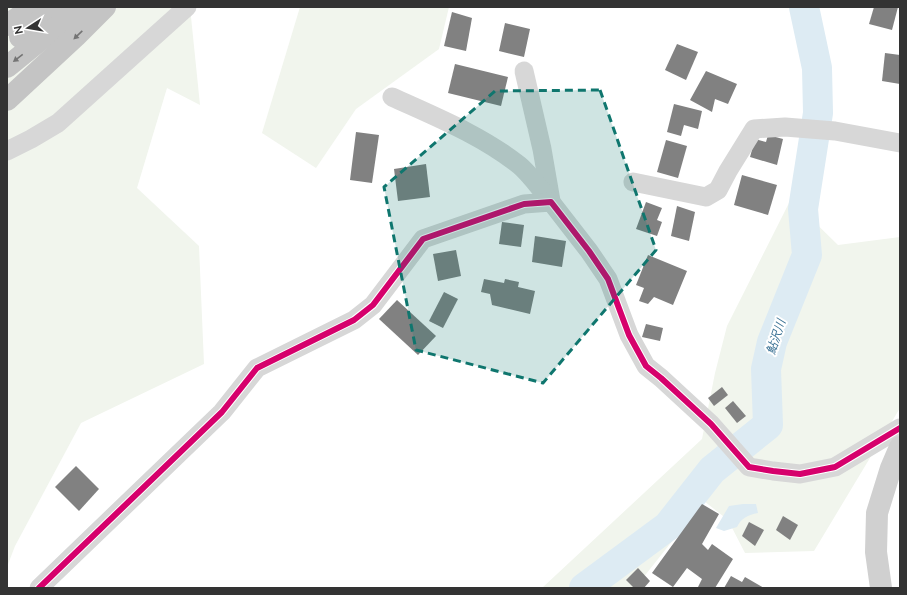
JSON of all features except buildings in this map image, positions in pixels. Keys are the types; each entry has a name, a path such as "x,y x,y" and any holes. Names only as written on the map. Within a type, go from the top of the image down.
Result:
{"highway":[{"path":"7,25 34,7"},
{"path":"7,48 57,7"},
{"path":"7,67 81,7"},
{"path":"7,100 105,7"}],"street":[{"path":"7,151 58,123 187,7"},
{"path":"524,72 542,149 551,202"},
{"path":"392,97 479,138 520,166 551,202 589,251 608,279 629,335 646,366 711,424 749,467 773,472 800,474 835,467 900,428"},
{"path":"633,182 706,197 718,190 728,170 754,129 799,127 835,131 900,142"},
{"path":"39,588 222,412 257,368 354,320 373,305 423,239 524,204 551,202"},
{"path":"881,588 876,552 877,513 891,468 900,447"}],"highlighted area":[{"path":"600,90 656,250 543,383 416,350 384,187 495,91"}],"shaded area":[{"path":"7,7 190,7 200,105 167,88 137,188 199,246 204,364 81,423 15,546 7,567"},
{"path":"300,7 449,7 439,49 356,109 316,168 262,133"},
{"path":"791,199 838,245 900,237 900,408 814,551 745,553 728,520 704,501 635,588 542,588 702,439 715,373 727,326"},
{"path":"756,504 758,513 745,517 737,527 724,531 716,528 729,506"}],"waterway":[{"name":"鮎沢川","path":"584,588 668,526 712,470 768,425 766,369 772,342 807,255 803,209 818,113 817,68 804,7"}],"cycle path":[{"path":"39,588 222,412 257,368 354,320 373,305 423,239 524,204 551,202 589,251 608,279 629,335 646,366 711,424 749,467 800,474 835,467 900,428"}]}
